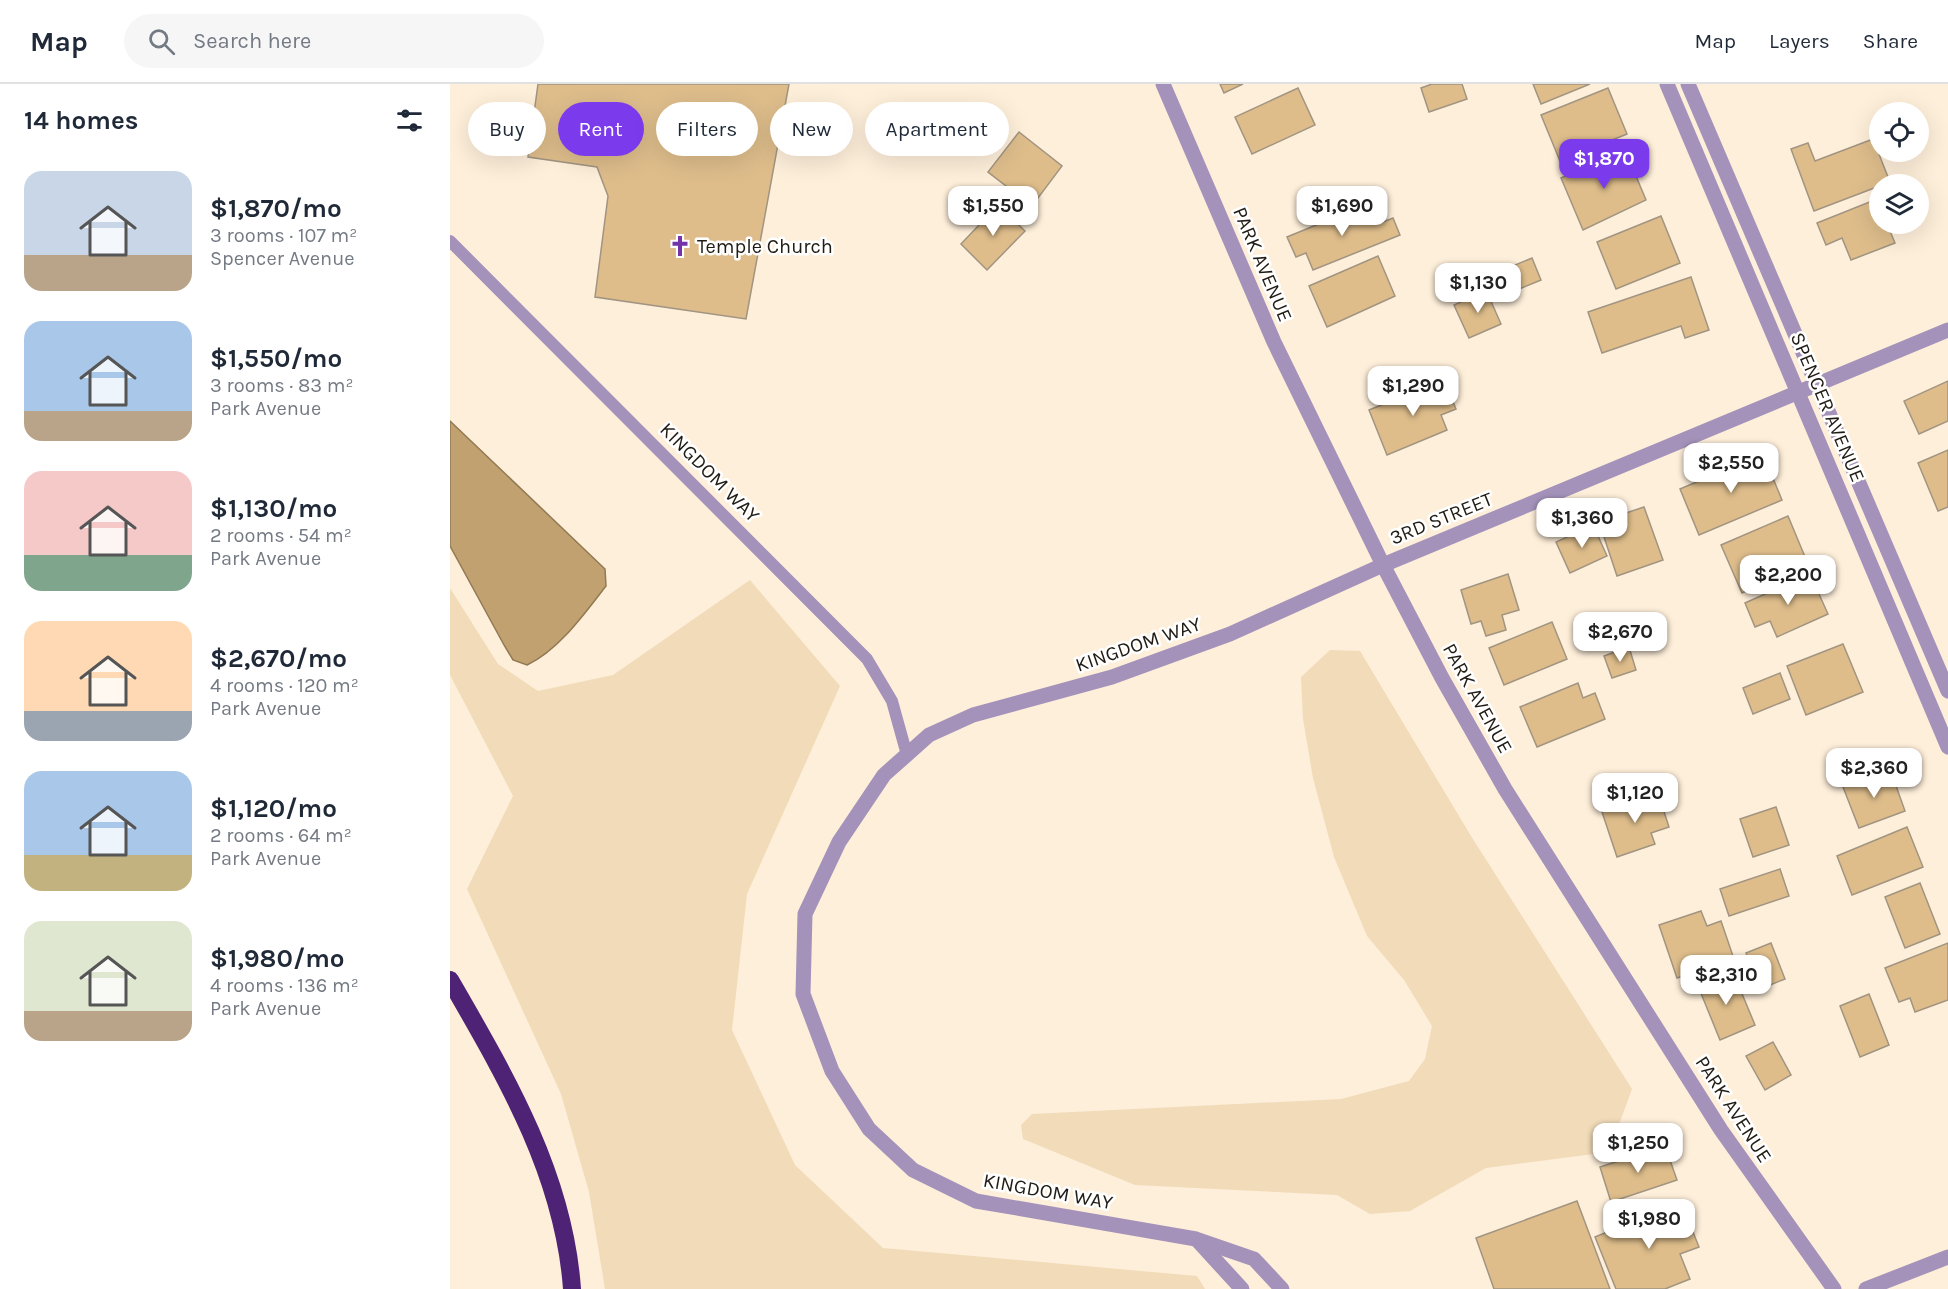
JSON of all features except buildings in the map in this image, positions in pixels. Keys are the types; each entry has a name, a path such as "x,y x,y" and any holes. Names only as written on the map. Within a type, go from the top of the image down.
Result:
{"highway":[{"path":"450,980 504,1074 532,1134 561,1218 570,1260 573,1289"}],"street":[{"name":"PARK AVENUE","path":"1163,84 1274,342 1383,565 1442,678 1505,789 1721,1130 1834,1289"},
{"name":"SPENCER AVENUE","path":"1667,84 1948,747"},
{"name":"SPENCER AVENUE","path":"1689,84 1948,691"},
{"name":"3RD STREET","path":"1383,565 1799,394 1948,330"},
{"name":"KINGDOM WAY","path":"1282,1289 1254,1259 1196,1239 976,1202 913,1170 869,1129 832,1071 803,994 806,914 839,843 884,775 929,735 973,715 1112,677 1209,642 1383,565"},
{"path":"1196,1239 1242,1289"},
{"path":"1866,1289 1948,1257"}],"lane":[{"name":"KINGDOM WAY","path":"450,241 867,659 892,701 907,754"}],"shaded area":[{"path":"450,421 605,569 606,586 580,619 561,641 527,665 513,660 450,546"},
{"path":"750,580 840,686 747,894 732,1030 795,1165 883,1248 1197,1276 1205,1289 605,1289 589,1192 561,1094 467,889 513,796 450,675 450,588 498,664 538,691 613,675"},
{"path":"1330,650 1360,651 1471,836 1632,1089 1609,1152 1486,1168 1410,1211 1370,1214 1337,1195 1135,1185 1023,1139 1021,1125 1032,1114 1341,1099 1409,1081 1425,1059 1432,1026 1404,980 1367,936 1334,857 1313,778 1303,719 1301,677"}],"place":[{"name":"Temple Church","path":"680,246"}]}
